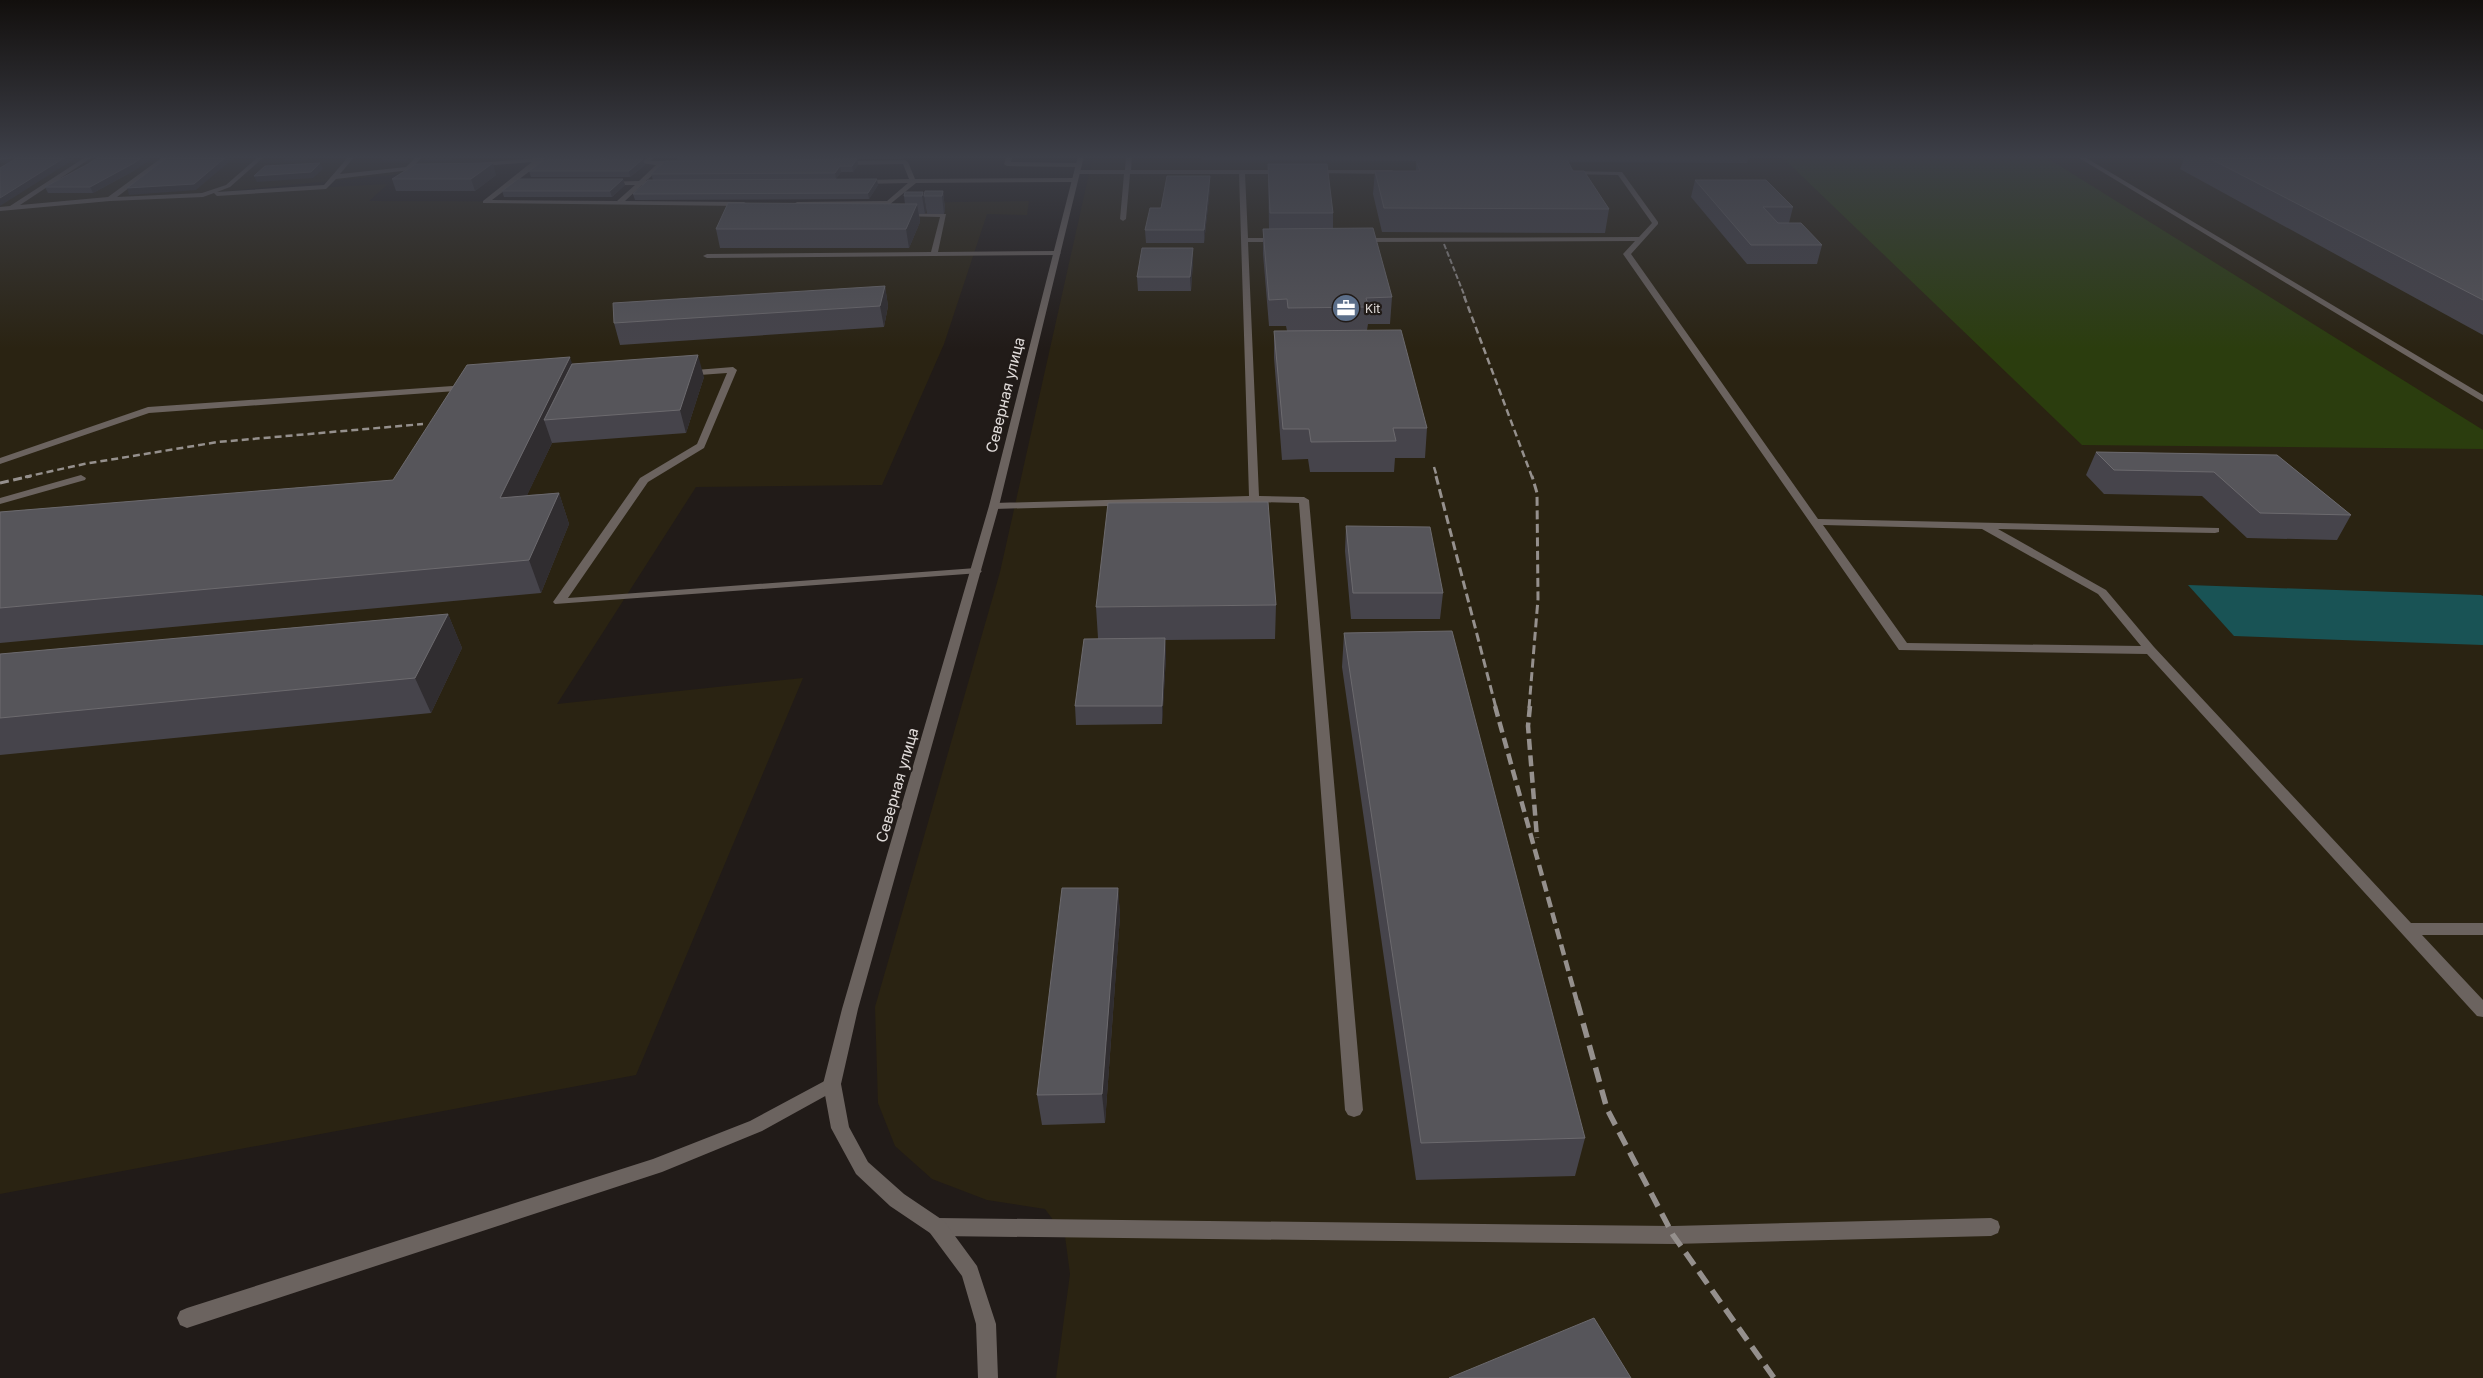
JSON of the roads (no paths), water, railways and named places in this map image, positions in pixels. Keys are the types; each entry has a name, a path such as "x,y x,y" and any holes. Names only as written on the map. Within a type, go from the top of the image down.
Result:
{"street":[{"path":"934,253 943,220"},
{"name":"Северная улица","path":"988,1378 986,1324 970,1272 937,1227 897,1200 862,1168 840,1128 832,1084 850,1009 994,506 1065,220"},
{"path":"1244,220 1254,499"},
{"path":"1655,220 1656,222 1627,254 1903,647 2150,650"},
{"path":"2186,220 2483,399"},
{"path":"1353,240 1640,239"},
{"path":"1245,240 1284,240"},
{"path":"707,256 1057,253"},
{"path":"674,374 733,370 701,446 644,480 559,602 976,571"},
{"path":"0,461 148,410 476,388"},
{"path":"0,501 81,478"},
{"path":"994,506 1254,499 1304,500 1354,1110"},
{"path":"1815,522 2215,530"},
{"path":"1984,526 2102,592 2150,650 2483,1011"},
{"path":"2408,929 2483,929"},
{"path":"187,1318 656,1166 756,1126 832,1084"},
{"path":"937,1227 1674,1235 1991,1227"}],"water":[{"path":"2188,585 2481,595 2483,596 2483,645 2234,636"}],"railway":[{"path":"1444,244 1465,297"},
{"path":"1464,296 1532,477"},
{"path":"25,477 84,464 218,442 423,424"},
{"path":"1434,467 1437,477"},
{"path":"0,483 31,476"},
{"path":"1436,476 1496,708"},
{"path":"1529,708 1538,599 1537,493 1532,476"},
{"path":"1495,706 1577,1002"},
{"path":"1530,706 1528,726 1537,838"},
{"path":"1577,1001 1607,1109 1673,1235 1774,1378"}],"place":[{"name":"Kit","path":"1346,308"}]}
